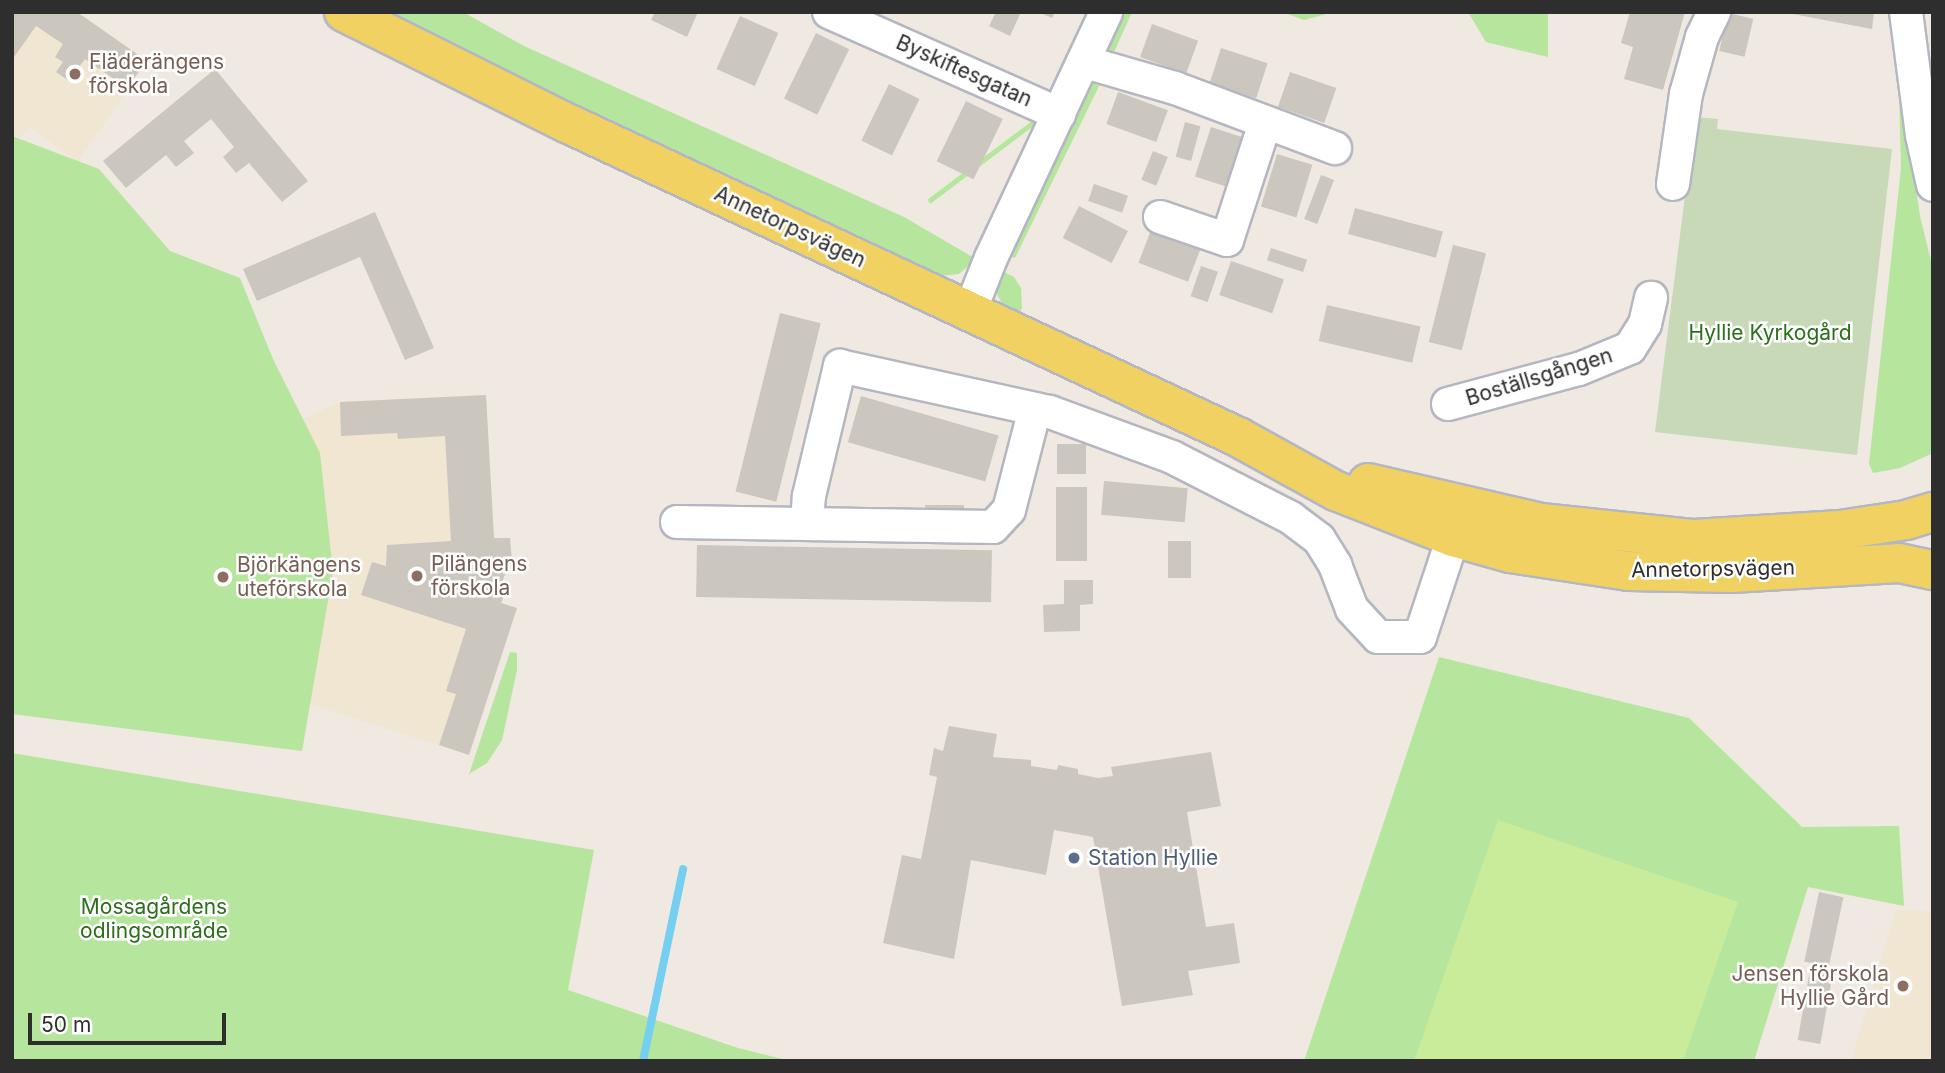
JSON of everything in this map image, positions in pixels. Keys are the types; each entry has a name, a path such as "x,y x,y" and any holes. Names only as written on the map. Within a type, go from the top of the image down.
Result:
{"main road":[{"name":"Annetorpsvägen","path":"344,12 569,124 1238,436 1336,491 1455,521 1541,523 1694,539 1840,530 1906,520 1933,512"},
{"name":"Annetorpsvägen","path":"1455,521 1510,553 1629,571 1732,573 1899,563 1933,570"}],"street":[{"name":"Byskiftesgatan","path":"830,12 1059,114"},
{"name":"Byskiftesgatan","path":"971,311 991,258 1085,62 1106,12"},
{"path":"1673,184 1686,94 1702,37 1714,12"},
{"path":"1906,12 1922,135 1933,185"},
{"path":"1085,62 1175,89 1335,148"},
{"path":"1160,217 1227,240 1265,123"},
{"name":"Boställsgången","path":"1448,404 1580,369 1630,348 1645,324 1651,298"},
{"path":"807,523 809,496 840,366 1035,409 1172,457 1291,518 1319,539 1335,565 1352,609 1378,636 1394,639 1420,637 1455,521"},
{"path":"677,522 993,527 1009,510 1035,409"}],"shaded area":[{"name":"Fläderängens förskola","path":"12,12 77,12 147,61 78,162 30,127 21,138 12,132"},
{"name":"Pilängens förskola","path":"486,395 494,538 510,538 512,568 507,568 498,594 504,596 501,603 517,608 469,755 263,689 281,429 340,402"},
{"name":"Jensen förskola Hyllie Gård","path":"1896,910 1933,911 1933,1061 1851,1061"}],"green space":[{"path":"385,12 463,12 524,46 904,217 976,259 959,274 939,276 567,107"},
{"path":"1086,12 1094,12 1060,93 1047,95"},
{"path":"1121,12 1132,12 1111,59 1104,50"},
{"path":"1282,12 1334,12 1304,20"},
{"path":"1468,12 1548,12 1548,57 1486,42"},
{"path":"1093,77 1102,80 1015,258 1009,256"},
{"path":"1899,92 1902,92 1920,216 1933,269 1933,453 1900,468 1873,473 1869,464 1901,168"},
{"name":"Hyllie Kyrkogård","path":"1695,117 1718,119 1717,129 1892,149 1857,455 1655,432"},
{"path":"1036,118 1039,122 930,204 927,200"},
{"path":"12,136 99,169 170,251 240,278 273,359 320,453 333,572 302,751 12,714"},
{"path":"1000,270 1014,277 1021,288 1022,309 1017,313 1001,302 996,292"},
{"path":"510,652 517,653 517,670 502,740 487,763 469,774"},
{"path":"1439,657 1689,718 1802,827 1899,826 1904,906 1808,887 1754,1061 1304,1061"},
{"name":"Mossagårdens odlingsområde","path":"12,753 594,850 568,990 738,1048 791,1061 12,1061"},
{"path":"1498,820 1738,902 1683,1061 1414,1061"}],"building":[{"path":"12,12 77,12 147,61 127,88 85,59 69,81 56,72 63,62 55,57 63,44 36,26 12,60"},
{"path":"655,12 698,12 687,37 651,20"},
{"path":"996,12 1021,12 1010,36 989,26"},
{"path":"1038,12 1055,12 1052,18"},
{"path":"1630,12 1685,12 1663,90 1624,79 1633,47 1621,43"},
{"path":"1782,12 1874,12 1872,29"},
{"path":"1728,13 1753,19 1745,57 1719,51"},
{"path":"740,16 778,33 755,86 716,69"},
{"path":"1152,24 1198,41 1186,74 1140,57"},
{"path":"816,33 849,49 817,115 784,99"},
{"path":"1221,48 1268,63 1256,98 1210,83"},
{"path":"215,69 308,181 282,202 249,163 236,173 223,157 234,147 211,119 184,141 194,153 176,167 166,155 126,188 103,161"},
{"path":"1290,72 1336,88 1324,123 1278,107"},
{"path":"889,84 920,99 892,156 861,141"},
{"path":"1118,92 1168,110 1156,142 1106,124"},
{"path":"966,101 1003,119 973,179 937,161"},
{"path":"1185,122 1200,126 1191,161 1176,157"},
{"path":"1211,127 1245,138 1229,188 1195,176"},
{"path":"1153,151 1168,157 1156,186 1141,180"},
{"path":"1277,154 1312,165 1296,217 1261,207"},
{"path":"1321,175 1334,180 1317,224 1304,219"},
{"path":"1094,184 1128,196 1122,213 1088,201"},
{"path":"1079,206 1128,231 1112,263 1063,238"},
{"path":"1355,208 1443,232 1436,258 1348,234"},
{"path":"375,212 434,348 405,360 360,257 257,301 243,269"},
{"path":"1151,230 1200,249 1188,282 1138,263"},
{"path":"1453,245 1486,253 1462,350 1429,342"},
{"path":"1271,248 1307,260 1303,272 1267,260"},
{"path":"1231,261 1284,279 1272,313 1219,295"},
{"path":"1201,266 1218,272 1208,302 1191,296"},
{"path":"1327,305 1421,327 1412,363 1319,341"},
{"path":"780,313 821,323 776,502 735,492"},
{"path":"486,395 494,538 510,538 512,563 512,568 507,568 498,594 504,596 501,603 517,608 469,755 439,745 456,694 446,691 466,629 361,595 372,562 386,566 387,545 451,541 445,436 398,439 397,433 341,436 340,402"},
{"path":"861,396 998,435 985,482 848,442"},
{"path":"1057,444 1086,444 1086,474 1057,474"},
{"path":"1104,481 1188,488 1185,522 1101,515"},
{"path":"1056,487 1087,487 1087,561 1056,561"},
{"path":"925,505 964,505 964,518 925,518"},
{"path":"1168,541 1191,541 1191,578 1168,578"},
{"path":"697,545 992,550 991,602 696,597"},
{"path":"1064,580 1093,580 1093,604 1080,605 1080,631 1044,632 1043,605 1064,604"},
{"path":"949,726 997,734 993,757 1031,760 1031,766 1057,770 1058,765 1078,769 1078,774 1098,778 1113,776 1111,767 1211,752 1221,806 1187,812 1206,927 1234,923 1240,963 1188,971 1193,995 1122,1006 1093,837 1054,830 1046,875 971,860 954,959 883,943 902,855 921,859 937,777 929,775 934,748 943,751"},
{"path":"1819,892 1843,897 1829,967 1804,961"},
{"path":"1810,970 1833,974 1820,1044 1798,1040"}],"waterway":[{"path":"643,1061 683,869"}],"place":[{"name":"Fläderängens förskola","path":"75,74"},
{"name":"Pilängens förskola","path":"417,576"},
{"name":"Björkängens uteförskola","path":"223,577"},
{"name":"Station Hyllie","path":"1074,858"},
{"name":"Jensen förskola Hyllie Gård","path":"1903,986"}]}
